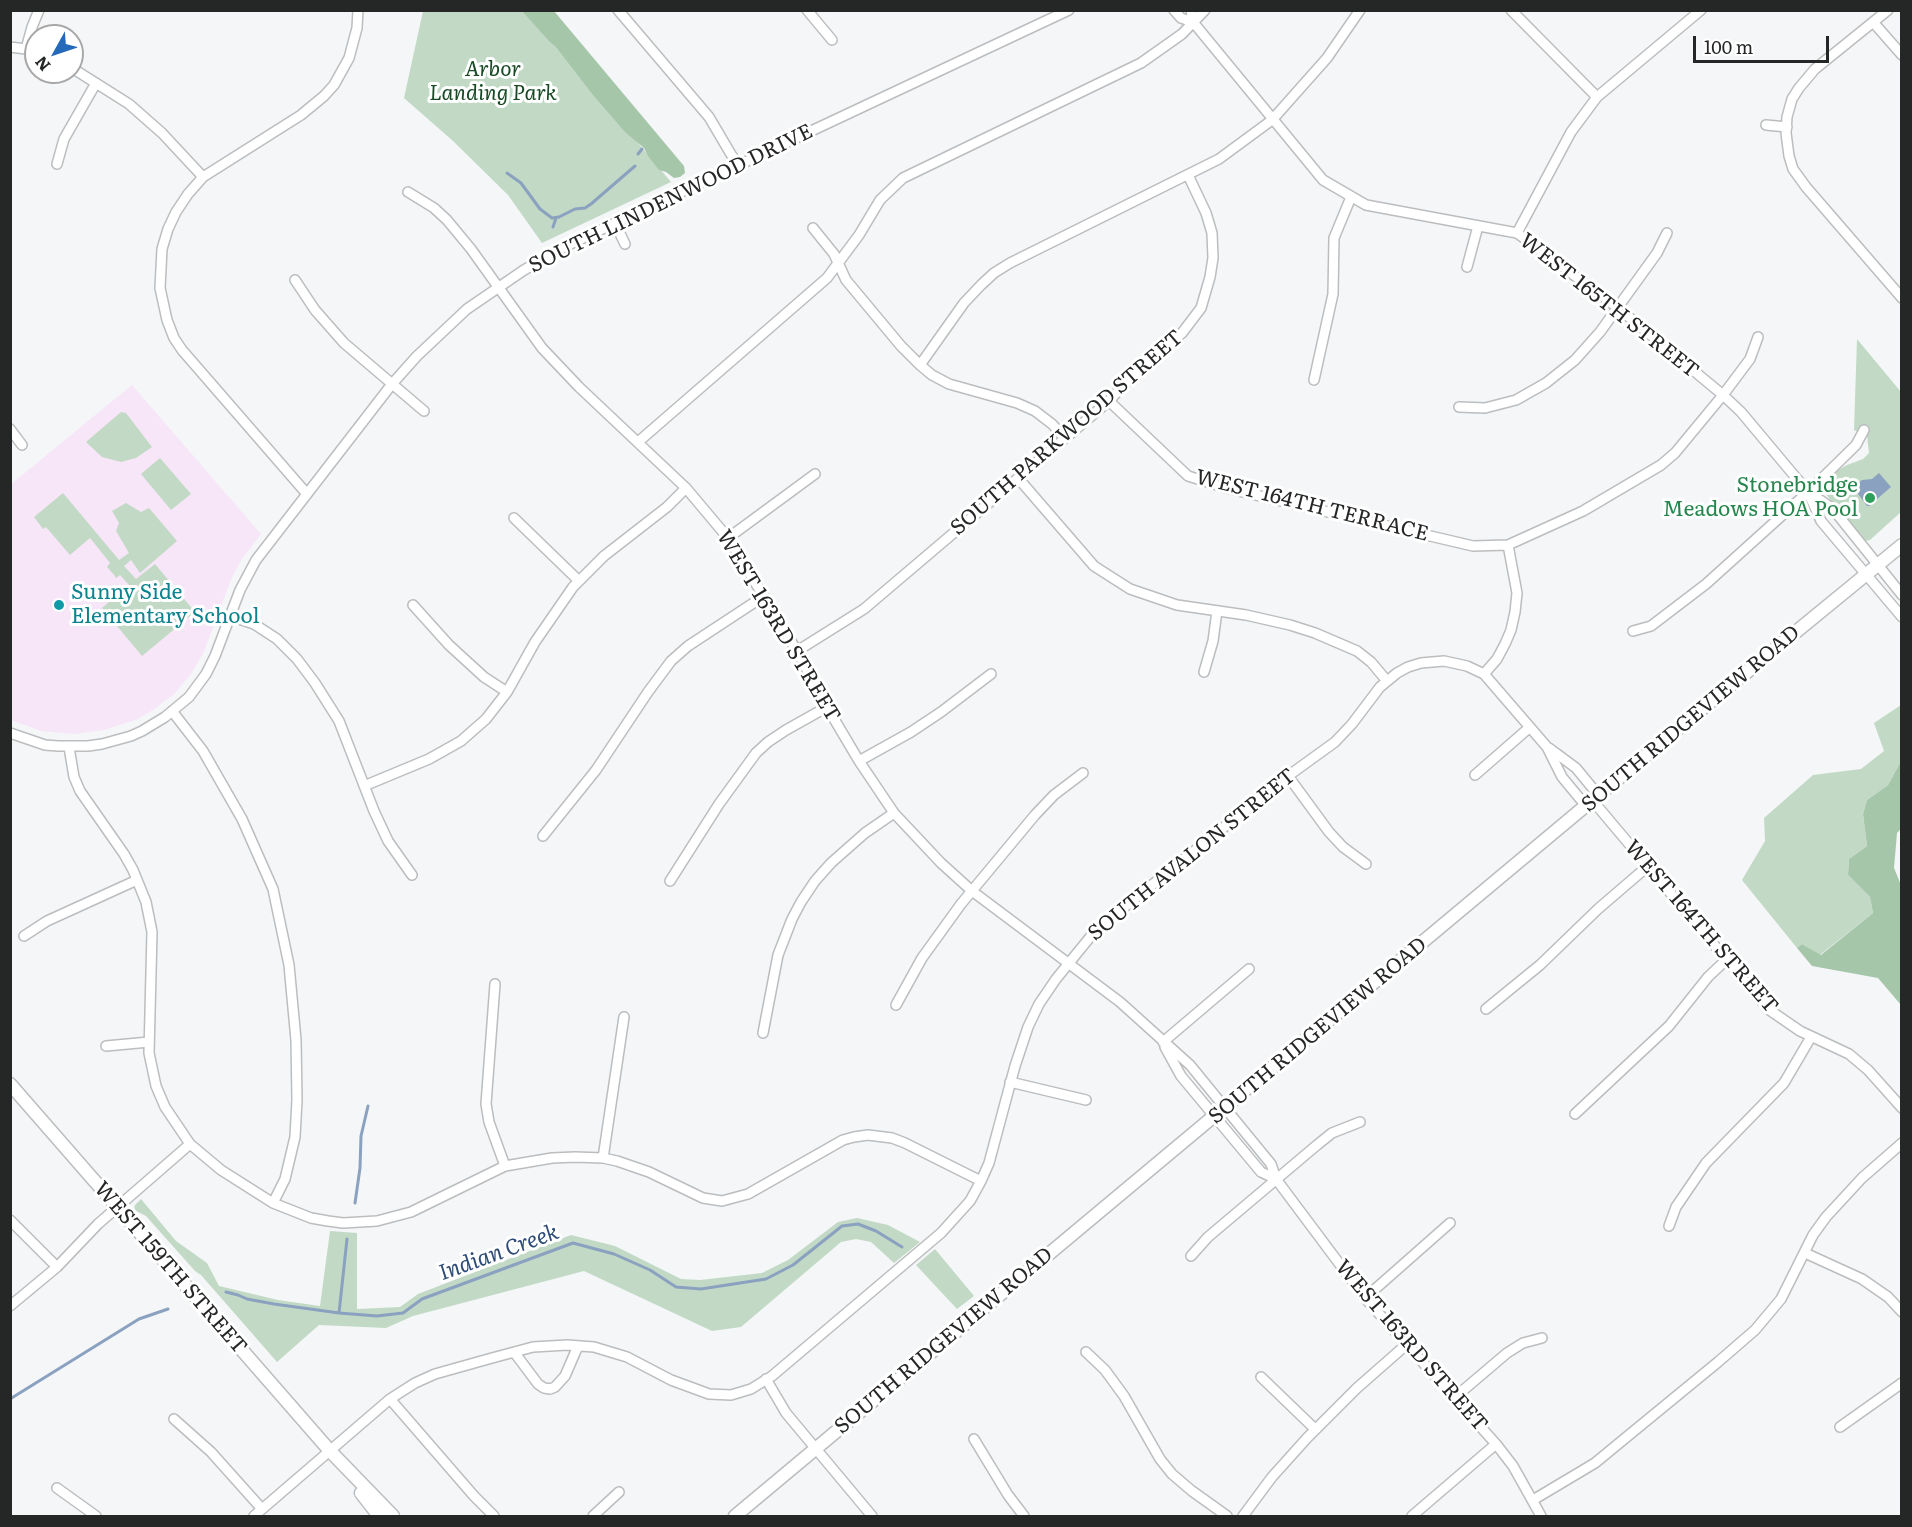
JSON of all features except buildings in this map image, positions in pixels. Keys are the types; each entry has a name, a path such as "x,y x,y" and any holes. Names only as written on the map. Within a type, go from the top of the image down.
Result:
{"main road":[{"name":"SOUTH RIDGEVIEW ROAD","path":"735,1516 1902,545"},
{"name":"WEST 159TH STREET","path":"10,1084 330,1451 393,1516"},
{"name":"WEST 159TH STREET","path":"330,1451 379,1516"}],"street":[{"path":"33,24 39,10"},
{"path":"307,494 174,338 167,320 160,288 162,249 176,212 202,177 302,115 324,96 338,78 349,58 357,28 358,10"},
{"path":"618,10 709,117 732,156 740,165"},
{"path":"807,10 832,40"},
{"name":"SOUTH LINDENWOOD DRIVE","path":"10,733 45,745 69,747 102,744 131,736 155,724 189,697 206,674 215,656 240,590 256,560 392,384 438,335 467,309 497,288 564,247 1069,10"},
{"name":"WEST 165TH STREET","path":"1173,10 1181,18 1193,22"},
{"name":"WEST 165TH STREET","path":"1191,10 1193,22 1323,180 1366,205 1517,233 1618,308 1723,395 1741,412 1808,492 1821,521 1902,617"},
{"path":"639,442 827,278 859,235 880,200 903,178 1141,63 1182,34 1205,10"},
{"path":"920,365 964,303 994,273 1219,159 1272,120 1328,58 1360,10"},
{"path":"1511,10 1598,97"},
{"path":"1517,233 1571,132 1598,97 1701,10"},
{"path":"1888,10 1815,69 1792,99 1787,127 1789,156 1793,169 1902,298"},
{"path":"1873,22 1902,56"},
{"path":"84,76 129,104 162,133 202,177"},
{"path":"57,164 64,139 96,83"},
{"path":"1766,125 1787,127"},
{"name":"SOUTH PARKWOOD STREET","path":"797,651 864,609 1109,401 1132,376 1182,333 1201,308 1206,296 1213,258 1212,233 1206,213 1188,175"},
{"name":"WEST 163RD STREET","path":"408,192 434,208 447,220 471,249 542,348 594,402 686,488 728,538 797,651 827,707 894,813 940,863 972,891 1120,1002 1190,1065 1272,1164 1276,1179 1365,1298 1496,1444 1513,1466 1541,1516"},
{"path":"1314,380 1333,294 1334,238 1351,197"},
{"path":"615,224 625,244"},
{"path":"1467,267 1478,226"},
{"path":"813,228 834,254 846,280 901,346 920,365 949,384 1017,403 1035,411 1065,438"},
{"path":"1459,407 1485,408 1516,400 1546,383 1575,360 1618,308 1657,253 1667,233"},
{"path":"295,280 315,310 344,343 424,411"},
{"path":"1484,674 1497,659 1505,644 1515,612 1517,593 1508,544 1583,511 1661,465 1675,453 1723,395 1750,359 1758,337"},
{"name":"WEST 164TH TERRACE","path":"1109,401 1188,476 1230,489 1473,546 1508,544"},
{"path":"10,429 22,445"},
{"path":"1633,631 1651,626 1706,584 1808,492 1856,445 1864,430"},
{"path":"728,538 815,474"},
{"path":"1018,478 1094,566 1130,589 1177,605 1246,615 1290,625 1357,651 1371,662 1387,681"},
{"path":"364,786 429,759 461,741 486,719 507,692 535,642 579,581 604,555 667,507 686,488"},
{"name":"WEST 165TH STREET","path":"1808,492 1833,509 1902,596"},
{"path":"514,518 579,581"},
{"path":"543,836 596,770 671,661 688,646 764,596"},
{"path":"413,605 449,645 484,677 507,692"},
{"path":"1204,672 1213,641 1217,611"},
{"path":"230,616 254,624 277,639 297,659 315,683 339,721 388,841 412,875"},
{"name":"WEST 164TH STREET","path":"1387,681 1408,667 1421,663 1444,661 1467,666 1484,674 1547,747 1576,768 1593,801"},
{"path":"860,761 911,732 991,674"},
{"name":"SOUTH AVALON STREET","path":"254,1516 390,1399 415,1383 435,1374 514,1352 533,1347 594,1347 627,1357 671,1380 709,1394 731,1395 751,1389 772,1376 941,1233 970,1201 981,1181 992,1152 1020,1047 1039,1004 1068,963 1102,925 1288,776 1335,742 1387,681"},
{"path":"670,881 723,797 756,753 786,730 827,707"},
{"path":"172,711 203,751 242,819 273,889 290,965 296,1040 295,1137 285,1179 273,1203"},
{"path":"1475,775 1530,727"},
{"path":"69,747 74,777 80,791 124,854 147,902 152,932 150,1064 165,1107 190,1143 221,1170 273,1203 311,1218 328,1221 377,1221 411,1212 505,1166 552,1158 603,1158 617,1161 649,1172 703,1198 722,1202 748,1194 843,1140 880,1136 905,1143 981,1181"},
{"name":"WEST 164TH STREET","path":"1547,747 1562,777 1593,801 1768,1009 1800,1032 1849,1054 1868,1070 1902,1108"},
{"path":"896,1005 921,958 972,891 1035,815 1054,795 1083,773"},
{"path":"1288,776 1329,832 1343,847 1366,864"},
{"path":"763,1033 778,955 801,902 814,881 831,863 865,833 894,813"},
{"path":"1486,1009 1540,965 1598,909 1648,866"},
{"path":"24,936 47,921 137,880"},
{"path":"1575,1114 1669,1026 1708,976 1726,960"},
{"path":"1163,1042 1249,969"},
{"path":"495,984 486,1104 489,1122 505,1166"},
{"path":"603,1158 624,1017"},
{"path":"1669,1227 1676,1207 1706,1163 1784,1083 1811,1037"},
{"path":"106,1046 149,1042"},
{"name":"WEST 163RD STREET","path":"1163,1042 1181,1076 1261,1172 1276,1179"},
{"path":"1010,1082 1086,1100"},
{"path":"1191,1256 1208,1237 1332,1133 1360,1122"},
{"path":"10,1306 57,1267 82,1239 190,1143"},
{"path":"1533,1500 1594,1463 1743,1341 1781,1299 1812,1235 1862,1178 1902,1143"},
{"path":"10,1220 57,1267"},
{"path":"1365,1298 1450,1223"},
{"path":"1805,1253 1862,1279 1888,1297 1902,1312"},
{"path":"1454,1398 1507,1353 1522,1343 1542,1338"},
{"path":"1243,1516 1272,1477 1315,1429 1406,1345"},
{"path":"514,1352 538,1384 550,1389 565,1376 578,1346"},
{"path":"1086,1352 1105,1370 1124,1395 1160,1459 1192,1491 1227,1516"},
{"path":"1261,1377 1315,1429"},
{"path":"765,1379 786,1413 872,1516"},
{"path":"1840,1427 1902,1383"},
{"path":"390,1399 494,1516"},
{"path":"174,1419 211,1452 262,1509"},
{"path":"974,1439 1008,1495 1024,1516"},
{"path":"1412,1516 1496,1444"},
{"path":"57,1488 96,1516"},
{"path":"593,1516 619,1492"}],"shaded area":[{"path":"132,385 261,534 232,577 203,654 191,674 174,694 138,719 104,730 74,734 41,731 11,720 10,485"}],"green space":[{"name":"Arbor Landing Park","path":"423,11 527,11 671,182 542,243 508,195 453,141 404,98"},
{"path":"522,11 554,11 684,166 685,173 674,178 659,170 644,148 625,132 556,47"},
{"path":"1857,339 1901,392 1901,512 1870,540 1865,541 1824,492 1826,482 1838,470 1863,459 1869,453 1867,436 1854,430"},
{"path":"121,412 126,413 152,447 136,458 121,462 102,457 86,442"},
{"path":"160,458 191,494 171,510 141,474"},
{"path":"63,493 119,560 129,553 116,531 119,523 112,511 126,503 141,512 149,508 177,541 140,573 131,560 124,566 136,579 155,564 195,612 142,656 102,608 129,585 120,575 116,578 107,567 110,563 90,538 70,555 46,527 43,529 34,517"},
{"path":"1901,705 1901,761 1888,785 1867,800 1863,814 1867,846 1849,859 1848,875 1870,897 1873,913 1820,955 1802,944 1797,948 1742,880 1765,841 1764,818 1813,775 1861,769 1884,751 1874,723"},
{"path":"1901,761 1901,829 1897,833 1894,868 1901,885 1901,1005 1878,978 1812,966 1797,948 1802,944 1821,955 1873,913 1870,897 1848,875 1849,859 1867,846 1863,814 1867,800 1888,785"},
{"path":"141,1199 176,1241 207,1263 219,1286 278,1300 320,1306 330,1231 357,1233 357,1309 400,1307 418,1294 571,1235 615,1246 681,1279 700,1280 762,1273 788,1260 838,1222 857,1218 888,1225 920,1242 894,1263 871,1242 856,1239 841,1242 741,1327 712,1331 584,1271 413,1316 386,1328 319,1325 277,1362 146,1216 134,1210 135,1205"},
{"path":"935,1249 974,1296 957,1309 916,1265"}],"water":[{"name":"Stonebridge Meadows HOA Pool","path":"1879,473 1891,487 1867,506 1853,487 1862,480 1872,479"}],"waterway":[{"path":"638,154 642,149"},
{"path":"507,173 521,183 540,209 552,218 575,209 585,208 635,166"},
{"path":"553,227 556,218"},
{"path":"355,1203 360,1168 361,1136 368,1106"},
{"name":"Indian Creek","path":"226,1292 274,1304 377,1316 403,1313 422,1299 573,1243 614,1254 650,1270 676,1287 701,1289 766,1279 793,1265 842,1226 858,1224 876,1231 902,1247"},
{"path":"339,1313 347,1239"},
{"name":"Indian Creek","path":"10,1399 139,1319 168,1309"}],"place":[{"name":"Stonebridge Meadows HOA Pool","path":"1870,498"},
{"name":"Sunny Side Elementary School","path":"59,605"}]}
